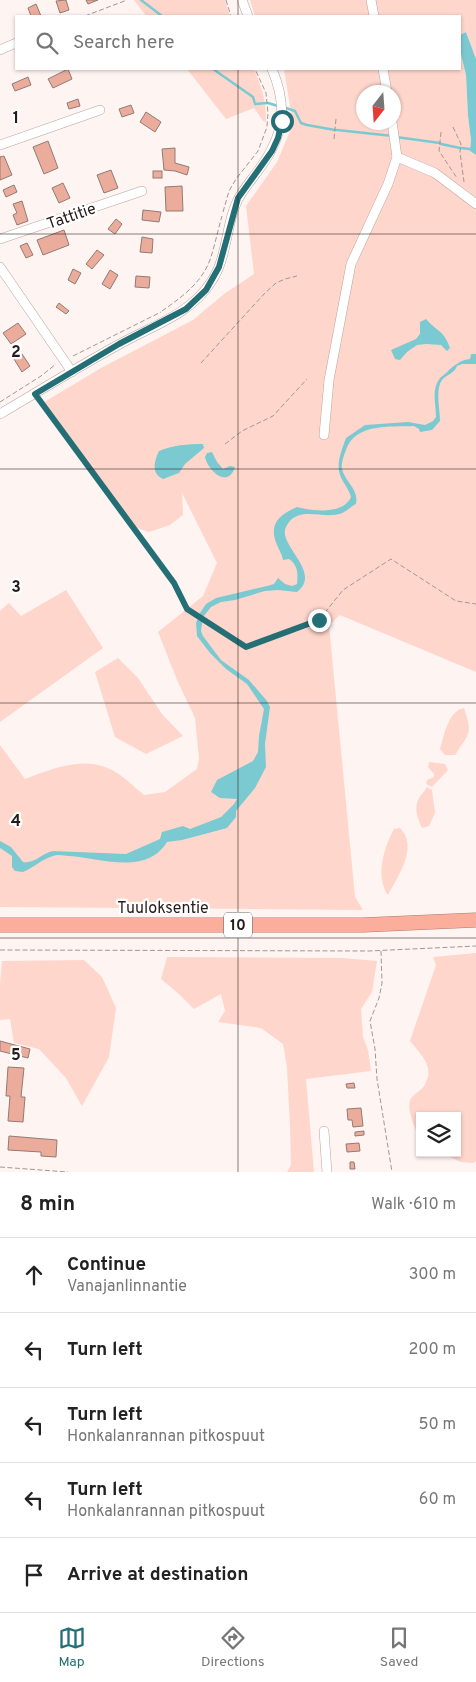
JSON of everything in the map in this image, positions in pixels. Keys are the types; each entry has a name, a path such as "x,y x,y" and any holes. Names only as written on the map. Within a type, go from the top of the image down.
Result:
{"highway":[{"name":"Tuuloksentie","path":"0,925 363,925 476,920"}],"street":[{"path":"242,0 248,15"},
{"path":"371,0 374,15"},
{"path":"0,50 15,43"},
{"path":"0,414 119,344 186,309 206,290 212,281 226,246 230,223 238,198 272,151 278,138 282,121 281,94 272,70"},
{"path":"383,70 386,85"},
{"path":"0,145 100,110"},
{"path":"324,435 329,380 351,264 388,184 397,157 393,130"},
{"path":"397,157 435,173 476,204"},
{"name":"Tattitie","path":"0,239 142,192"},
{"path":"0,267 72,372"},
{"path":"324,1131 327,1172"}],"path":[{"path":"88,15 126,0"},
{"path":"226,0 231,15"},
{"path":"334,139 336,119"},
{"path":"453,127 461,144 462,173 468,198"},
{"path":"441,132 439,150 458,180"},
{"path":"201,363 276,283 297,276"},
{"path":"0,402 42,376 63,359 76,356 162,311 172,317"},
{"path":"225,444 242,431 273,416 307,379"},
{"path":"35,394 174,583 187,609 246,647 319,620 343,590 391,559 456,601 476,604"},
{"path":"0,950 381,950 476,946"},
{"path":"381,950 382,983 379,998 370,1021 392,1172"},
{"path":"0,1167 68,1172"}],"shaded area":[{"path":"134,0 225,0 230,15 145,15"},
{"path":"250,0 476,0 476,59 466,32 461,34 461,15 255,15"},
{"path":"461,54 466,75 471,140 470,151 476,155 476,672 340,615 329,625 355,897 363,910 0,907 0,745 25,779 67,765 99,765 110,769 124,778 144,795 165,792 197,769 199,759 195,718 177,680 158,632 203,596 217,563 182,493 183,515 170,525 149,532 131,526 41,404 101,368 193,320 224,294 254,274 246,206 277,162 293,124 284,70 461,70"},
{"path":"188,70 254,70 263,95 266,122 263,121 254,108 226,119"},
{"path":"66,590 103,648 0,722 0,611 9,603 21,616"},
{"path":"118,658 138,678 162,714 183,736 146,754 115,737 95,672"},
{"path":"464,708 469,729 466,738 455,755 445,755 440,749 447,725 454,714"},
{"path":"429,762 445,764 448,770 432,787 426,784 427,780 434,777 434,774 428,767"},
{"path":"427,787 432,790 435,813 429,826 422,828 416,807 419,798"},
{"path":"400,828 408,844 407,853 405,862 388,895 382,880 382,862 394,829"},
{"path":"476,953 476,1161 473,1163 461,1162 450,1157 461,1157 461,1112 416,1112 416,1130 410,1113 410,1100 424,1086 428,1073 426,1062 410,1041 436,965 433,957"},
{"path":"167,957 342,958 377,961 372,992 361,1009 363,1037 368,1050 371,1071 306,1079 314,1172 287,1172 291,1165 290,1126 287,1067 283,1044 261,1028 218,1022 225,1011 221,994 194,1009 161,979"},
{"path":"84,960 102,977 116,1008 109,1057 82,1106 66,1078 39,1049 14,1043 10,1019 0,1020 0,984 2,961"}],"water":[{"path":"466,32 476,59 476,155 470,151 471,140 466,75 461,54 461,34"},
{"path":"426,319 442,334 450,348 447,351 441,345 417,345 400,360 395,359 391,350 416,339 420,334 420,322"},
{"path":"471,354 476,354 476,364 457,366 454,371 442,380 438,394 440,421 432,430 420,432 414,426 374,428 357,435 351,441 346,450 342,469 356,494 356,504 339,514 310,514 296,516 291,520 286,527 285,534 303,567 305,576 304,584 297,592 265,591 221,602 211,607 203,617 201,631 203,636 221,660 249,680 270,707 265,744 266,767 255,788 236,811 236,817 227,828 167,842 158,852 147,859 135,862 57,855 45,859 23,872 15,871 12,867 12,856 0,848 0,841 11,847 23,862 35,860 53,851 126,854 160,839 162,832 183,826 190,829 221,817 234,804 237,799 220,798 211,792 217,780 253,761 258,752 264,709 247,684 226,669 197,636 196,623 200,613 206,604 216,598 274,584 278,578 285,584 292,586 297,584 296,567 289,559 283,560 275,538 275,526 280,517 297,507 311,510 327,510 341,507 347,503 351,497 339,470 340,456 346,438 365,425 408,422 425,425 433,421 436,417 435,392 437,383 456,364 470,359"},
{"path":"203,444 204,448 185,464 179,473 163,479 159,477 155,470 155,463 159,451 180,445"},
{"path":"212,452 223,469 230,466 235,467 228,477 218,476 210,468 205,457 207,453"}],"building":[{"path":"66,0 69,10 60,13 56,1"},
{"path":"86,0 98,0 88,4"},
{"path":"36,4 41,15 31,15 28,8"},
{"path":"68,70 72,79 53,88 48,79"},
{"path":"28,77 31,85 15,91 12,84"},
{"path":"78,99 80,106 69,109 67,103"},
{"path":"131,105 134,113 122,117 119,109"},
{"path":"146,112 161,122 155,132 140,122"},
{"path":"48,141 58,168 44,174 33,147"},
{"path":"175,148 175,163 189,167 187,175 164,170 162,149"},
{"path":"4,156 12,175 0,180 0,157"},
{"path":"111,170 118,188 104,193 97,175"},
{"path":"153,171 162,171 162,178 153,178"},
{"path":"63,183 70,198 59,203 52,188"},
{"path":"14,185 17,192 6,197 3,190"},
{"path":"182,186 183,211 166,211 165,187"},
{"path":"22,201 28,221 17,225 13,215 17,213 13,204"},
{"path":"143,210 161,212 159,222 142,220"},
{"path":"116,219 122,224 115,234 108,229"},
{"path":"64,230 69,245 43,255 37,240"},
{"path":"142,237 153,239 152,253 140,252"},
{"path":"27,243 33,255 26,258 20,246"},
{"path":"97,250 104,255 92,269 86,264"},
{"path":"73,269 81,273 75,284 68,280"},
{"path":"110,270 118,275 110,289 102,284"},
{"path":"136,276 150,277 149,288 135,287"},
{"path":"59,303 69,311 66,314 56,307"},
{"path":"18,323 26,334 11,344 3,333"},
{"path":"22,354 30,366 22,372 14,359"},
{"path":"0,1041 30,1049 28,1058 0,1051"},
{"path":"8,1067 24,1068 21,1097 25,1097 23,1122 8,1121 10,1096 6,1096"},
{"path":"354,1083 355,1088 347,1088 346,1084"},
{"path":"361,1108 363,1126 353,1127 352,1120 348,1120 347,1109"},
{"path":"364,1131 364,1135 355,1136 355,1132"},
{"path":"9,1136 57,1140 56,1157 41,1156 41,1152 8,1150"},
{"path":"359,1143 360,1151 347,1152 346,1144"},
{"path":"350,1162 354,1162 355,1169 350,1169"}],"waterway":[{"path":"141,0 161,15"},
{"path":"214,70 253,97 255,104 267,103"},
{"path":"268,103 278,106"},
{"path":"283,107 295,111 301,123 335,130"},
{"path":"337,130 393,136"},
{"path":"396,137 440,143"},
{"path":"441,144 460,148"},
{"path":"461,148 470,149"}],"route":[{"path":"282,121 278,138 272,151 238,198 219,267 206,290 186,309 119,344 35,394 174,583 187,609 246,647 319,620"}]}
